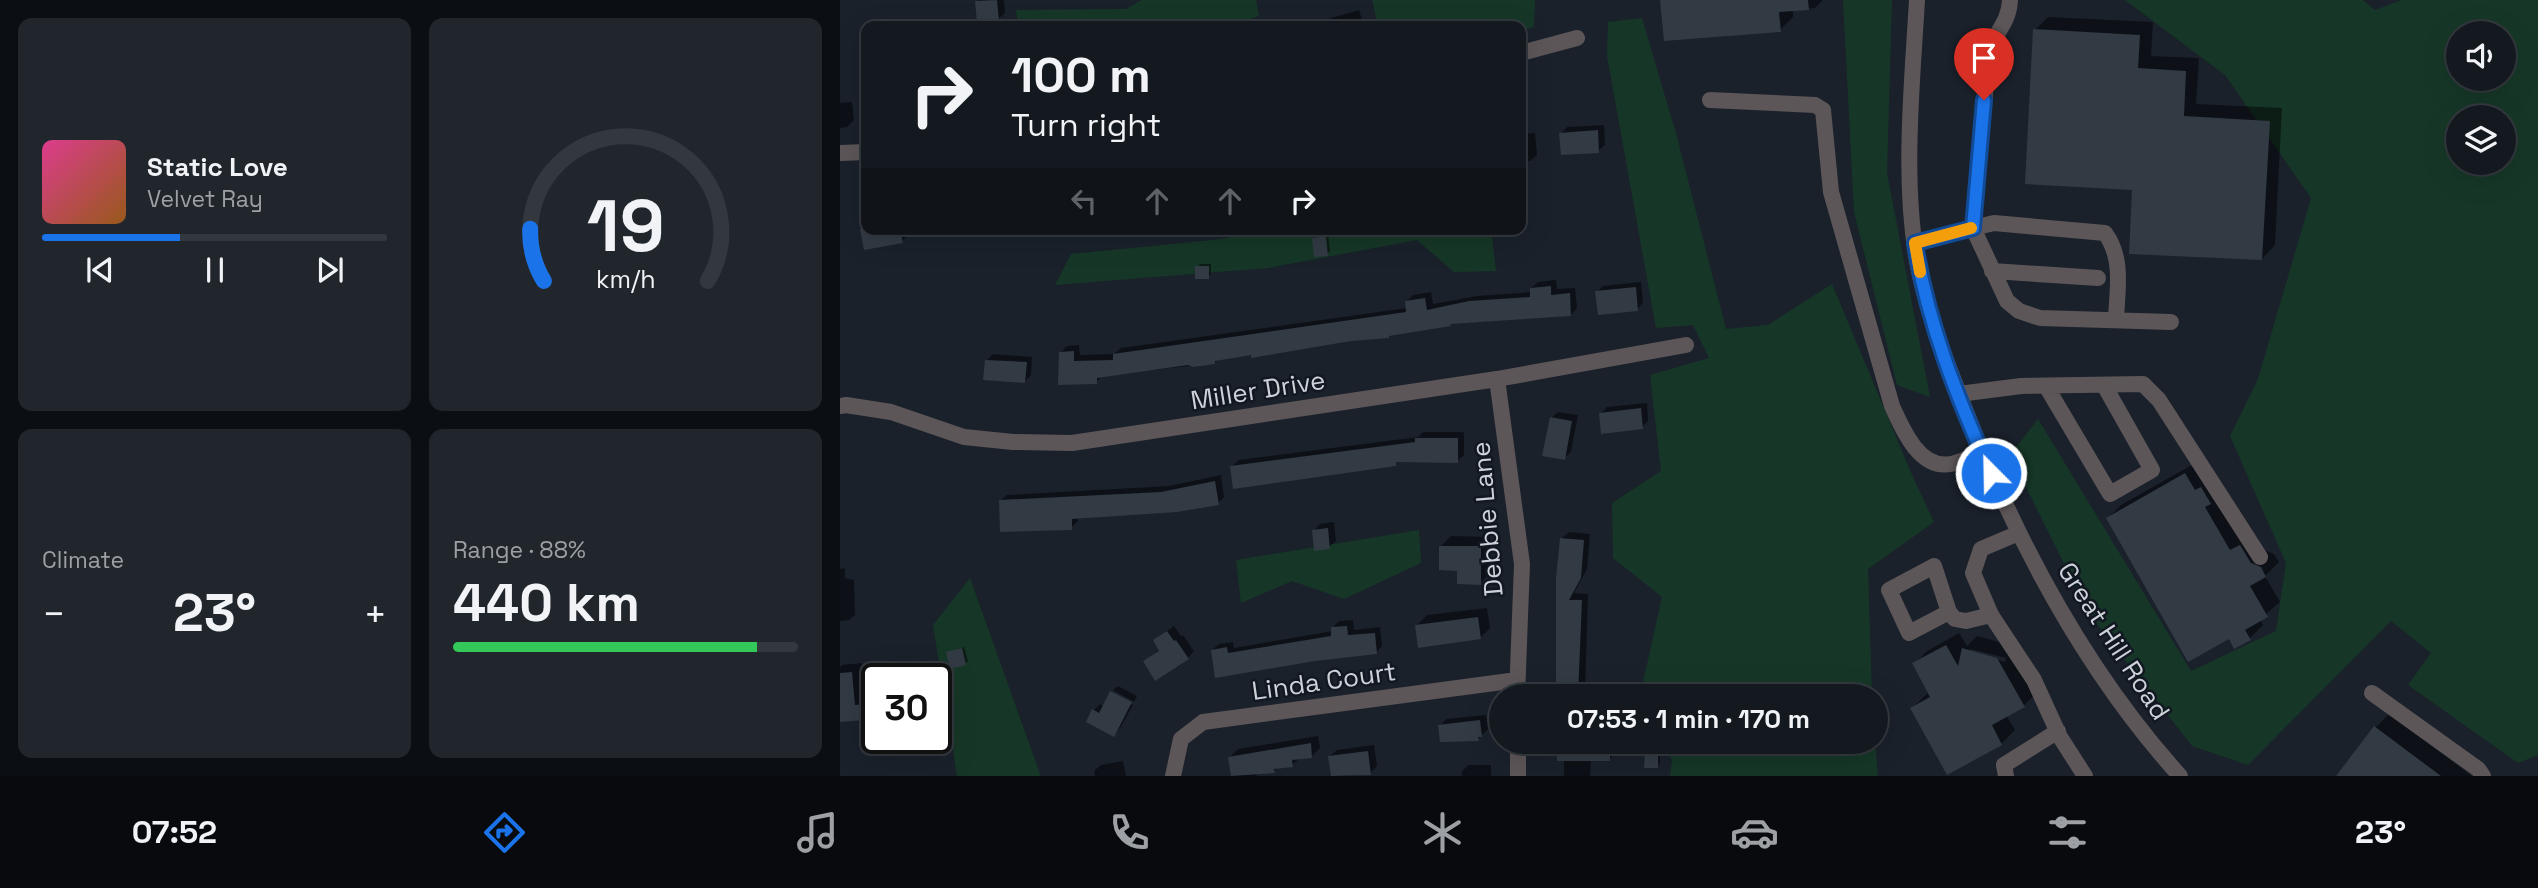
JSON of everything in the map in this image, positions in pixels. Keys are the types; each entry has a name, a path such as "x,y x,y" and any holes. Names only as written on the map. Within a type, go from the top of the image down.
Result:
{"street":[{"name":"Great Hill Road","path":"1917,0 1911,101 1911,193 1920,275 1938,335 1982,453 2019,533 2064,619 2137,723 2180,776"},
{"path":"2010,0 2008,20 1995,34 1989,50 1973,228 1992,271 2007,301 2019,311 2040,318 2171,322"},
{"path":"1526,52 1577,37"},
{"path":"1710,100 1815,106 1824,110 1831,192 1892,406 1902,429 1916,449 1934,463 1952,464 1982,453"},
{"path":"840,153 861,152"},
{"path":"1915,243 1994,223 2105,233 2114,245 2118,264 2116,320"},
{"path":"1992,271 2098,278"},
{"name":"Miller Drive","path":"840,406 891,412 964,437 1013,442 1072,443 1497,379 1686,345"},
{"name":"Debbie Lane","path":"1497,379 1522,564 1517,684"},
{"path":"1959,394 2021,386 2143,384 2159,400 2260,557"},
{"path":"2046,386 2109,494 2152,470 2104,385"},
{"path":"2019,533 1981,549 1973,573 1991,615 2034,680 2058,731 2085,776"},
{"path":"1950,612 1955,619 1966,621 1991,615"},
{"name":"Linda Court","path":"1173,776 1181,739 1203,722 1489,691"},
{"path":"2372,693 2479,769 2483,776"},
{"path":"2006,776 2004,765 2058,731"},
{"path":"1518,754 1518,776"}],"green space":[{"path":"1142,0 1256,0 1259,16 1244,21 1017,21 1016,10 1126,9"},
{"path":"1372,0 1535,0 1534,27 1526,29 1526,21 1377,21"},
{"path":"1843,0 1892,0 1887,173 1930,397 1897,385 1854,212"},
{"path":"2125,0 2363,0 2375,10 2402,0 2538,0 2538,755 2518,763 2408,685 2431,653 2391,621 2248,765 2192,746 2089,614 2010,455 2038,419 2191,671 2276,631 2286,563 2230,436 2258,379 2311,198 2225,75"},
{"path":"1642,18 1677,137 1726,329 1768,325 1832,284 1934,522 1868,569 1872,684 1643,684 1662,597 1613,558 1612,503 1661,471 1650,375 1709,358 1693,325 1656,328 1607,56 1608,22"},
{"path":"1240,235 1492,235 1496,271 1454,272 1417,240 1268,268 1055,285 1071,254"},
{"path":"1419,530 1421,563 1344,599 1292,581 1241,603 1236,560"},
{"path":"970,578 1040,776 957,776 952,745 952,663 939,663 933,625"},
{"path":"1669,754 1876,754 1878,776 1670,776 1672,760"}],"building":[{"path":"997,0 999,21 977,21 975,1"},
{"path":"1660,0 1808,0 1809,10 1779,12 1781,32 1664,41"},
{"path":"2033,29 2140,35 2138,68 2186,71 2184,116 2270,121 2262,260 2129,254 2132,190 2025,184"},
{"path":"1598,130 1599,153 1561,155 1559,133"},
{"path":"861,235 901,235 903,243 864,250"},
{"path":"1326,236 1328,256 1314,257 1312,238"},
{"path":"1195,266 1209,266 1209,279 1195,279"},
{"path":"1551,286 1551,295 1570,293 1571,316 1450,324 1451,326 1389,338 1351,341 1251,358 1251,355 1215,361 1215,364 1193,367 1188,365 1097,378 1097,384 1058,385 1059,352 1074,351 1074,361 1113,360 1113,354 1406,312 1405,301 1425,298 1427,310 1469,301 1530,297 1530,288"},
{"path":"1636,287 1638,311 1598,315 1595,291"},
{"path":"985,360 1027,362 1025,383 983,380"},
{"path":"1641,408 1643,429 1601,434 1599,413"},
{"path":"1550,417 1572,421 1565,460 1542,456"},
{"path":"1415,438 1458,438 1458,463 1396,462 1396,466 1233,489 1230,466 1415,442"},
{"path":"2185,473 2195,490 2201,487 2211,504 2205,507 2230,550 2240,545 2251,563 2261,567 2266,577 2250,586 2268,617 2245,630 2251,640 2234,649 2229,639 2188,662 2106,518"},
{"path":"1215,481 1219,505 1177,512 1072,519 1072,530 1000,532 999,500 1161,492"},
{"path":"1328,528 1330,549 1314,551 1312,530"},
{"path":"1560,538 1584,540 1581,578 1569,600 1582,600 1578,684 1556,684 1556,578"},
{"path":"1439,546 1481,546 1481,585 1457,584 1457,571 1439,570"},
{"path":"1478,617 1481,639 1418,648 1415,625"},
{"path":"1347,626 1348,635 1375,633 1377,654 1315,661 1215,678 1211,650 1227,647 1228,653 1331,636 1331,627"},
{"path":"1167,631 1189,659 1155,681 1143,661 1159,651 1153,640"},
{"path":"1946,645 1958,666 1962,648 1997,658 2025,707 1992,725 2002,745 1947,775 1910,708 1930,697 1912,663"},
{"path":"962,648 966,665 952,668 946,652"},
{"path":"852,672 855,705 861,704 861,720 840,722 840,673"},
{"path":"1110,691 1132,702 1114,737 1086,722 1092,709 1099,713"},
{"path":"1480,720 1482,737 1478,737 1479,741 1440,742 1438,725"},
{"path":"2374,726 2441,776 2336,776"},
{"path":"1311,743 1312,758 1292,760 1293,767 1274,769 1275,773 1231,776 1228,757"},
{"path":"1368,751 1371,775 1331,776 1328,756"},
{"path":"1557,754 1610,754 1610,761 1557,761"},
{"path":"1645,754 1658,754 1658,768 1644,768"}],"slow traffic":[{"path":"1920,272 1915,243 1971,228"}],"route":[{"path":"1984,100 1973,228 1915,243 1920,275 1938,335 1991,473"}]}
